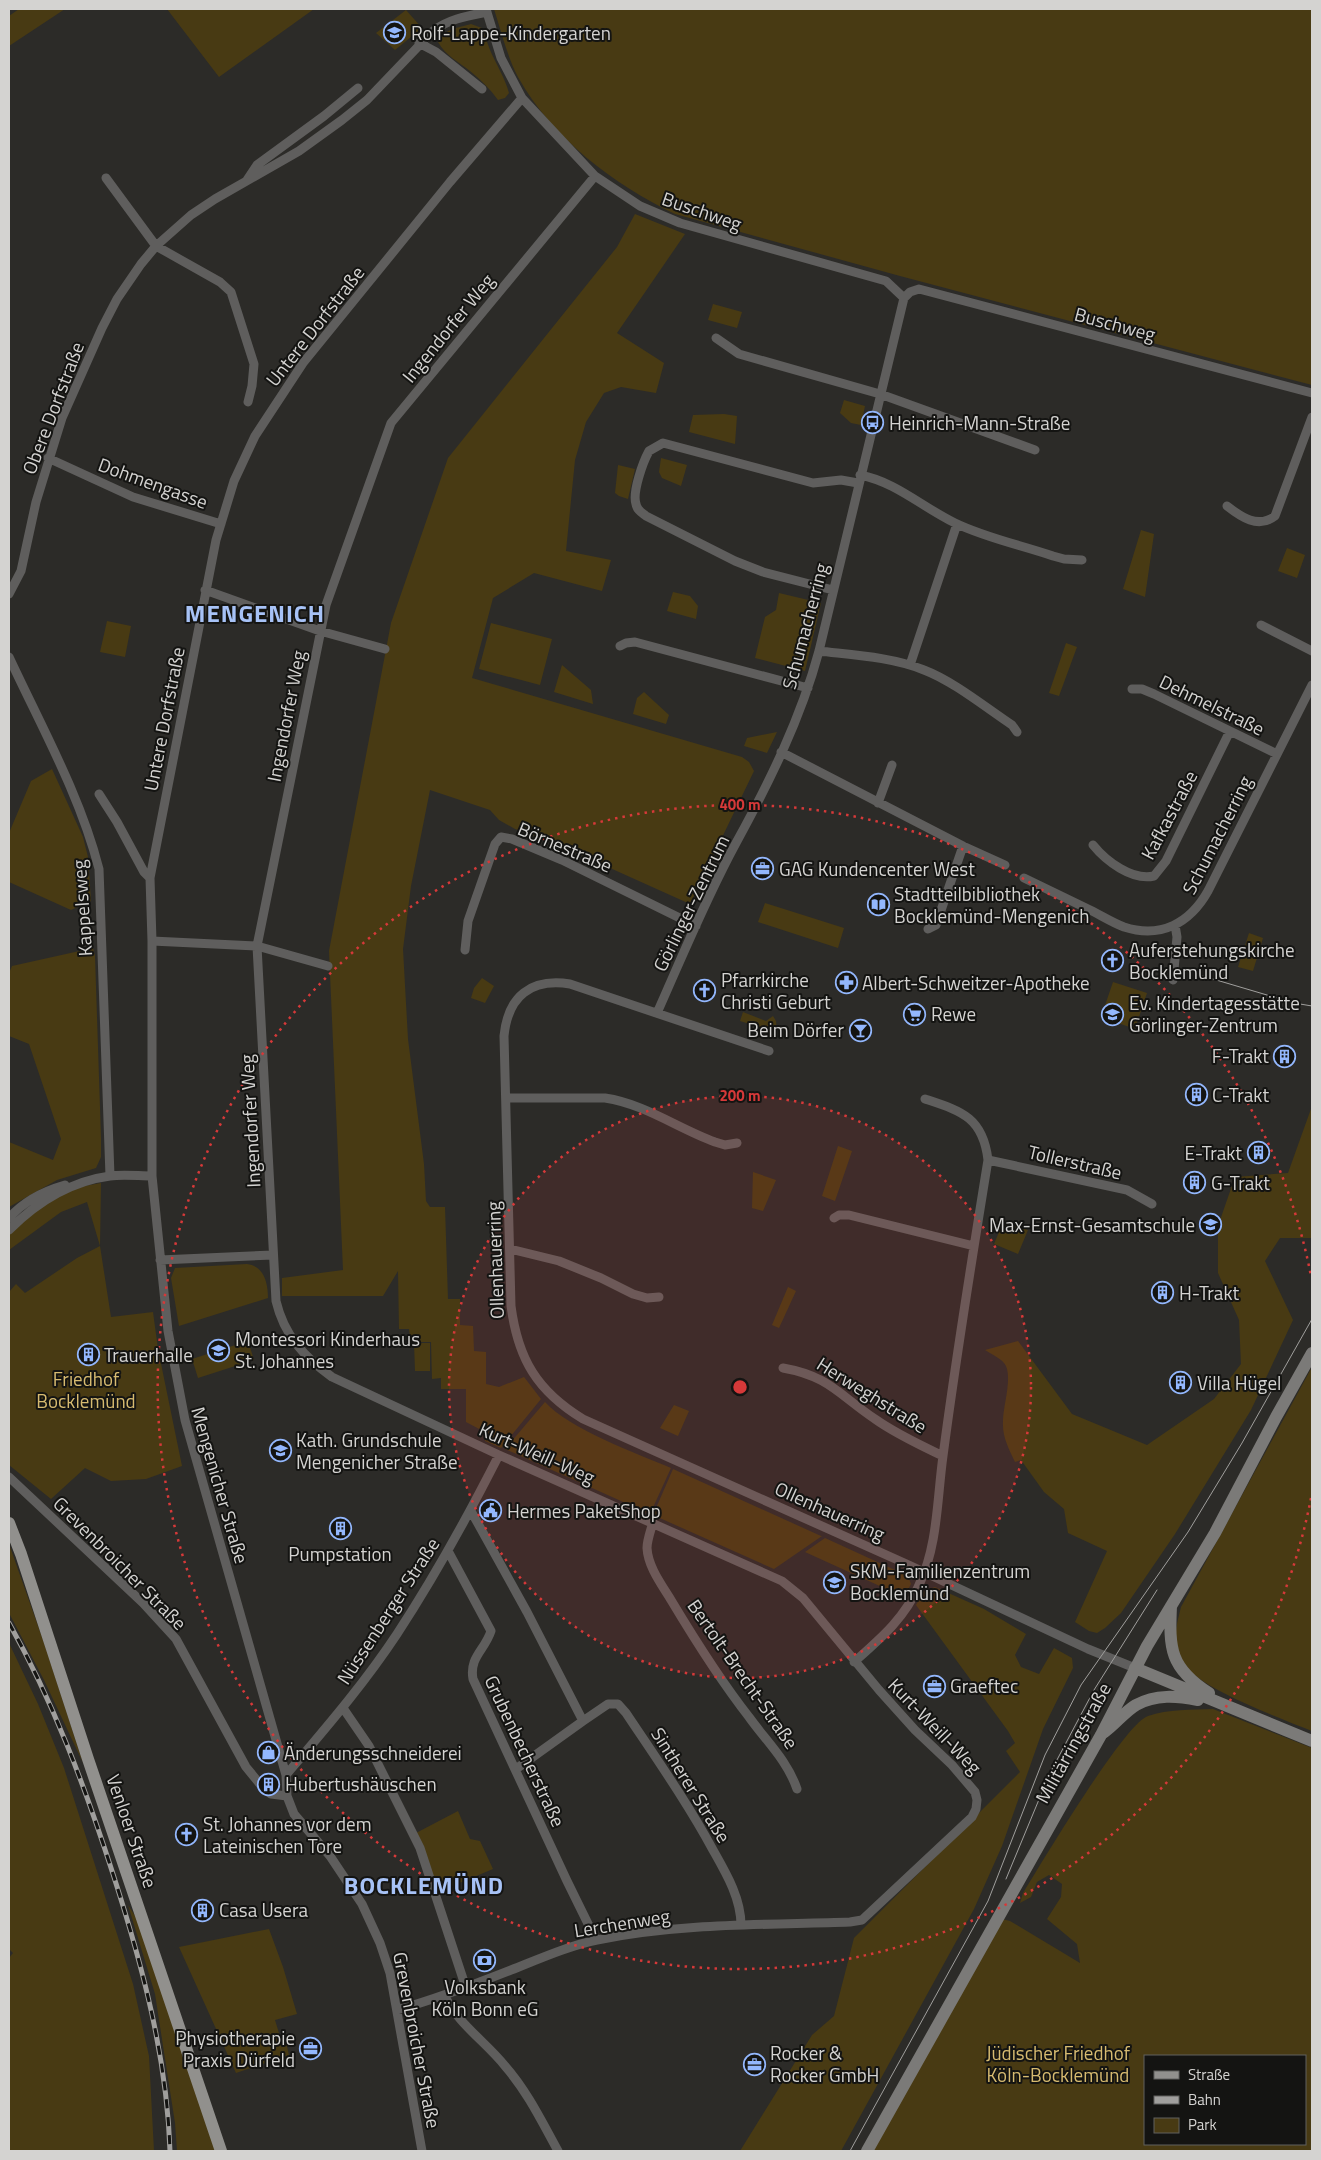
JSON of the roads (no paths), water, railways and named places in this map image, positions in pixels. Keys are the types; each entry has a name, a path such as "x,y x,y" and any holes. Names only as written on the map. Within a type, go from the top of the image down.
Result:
{"main road":[{"name":"Militärringstraße","path":"867,2151 1101,1735 1135,1668 1171,1604 1215,1533 1312,1353"},
{"name":"Venloer Straße","path":"9,1523 221,2151"},
{"path":"1171,1604 1170,1636 1174,1658 1183,1671 1200,1688 1228,1705"},
{"path":"1135,1668 1312,1741"},
{"path":"1101,1735 1135,1706 1150,1699 1181,1696 1228,1705"}],"street":[{"name":"Obere Dorfstraße","path":"9,594 21,571 36,502 48,458 62,418 102,328 128,282 156,246 191,215 215,199 299,151 342,120 367,100 419,43 441,24 486,11"},
{"name":"Buschweg","path":"486,11 501,58 522,98 595,176 640,206 680,224 886,281 907,295 919,290 929,292 1312,393"},
{"path":"419,43 436,52 482,89"},
{"name":"Obere Dorfstraße","path":"246,182 256,165 324,116 358,88"},
{"name":"Untere Dorfstraße","path":"152,1176 152,941 150,878 206,590 221,524 234,481 255,436 303,363 450,182 522,98"},
{"name":"Ingendorfer Weg","path":"273,1256 257,946 326,606 391,423 595,176"},
{"path":"106,178 156,246 220,282 231,292 254,364 248,402"},
{"name":"Schumacherring","path":"780,752 808,688 819,651 880,394 907,295"},
{"path":"716,338 738,354 880,394 1035,450"},
{"path":"1227,506 1237,514 1258,523 1275,516 1312,417"},
{"path":"833,590 763,572 735,561 646,516 638,510 635,502 636,493 649,450 663,443 813,482 875,478 891,485 957,524 1053,556 1069,560 1082,560"},
{"name":"Dohmengasse","path":"48,458 133,497 221,524"},
{"path":"910,665 957,524"},
{"path":"206,590 320,631 385,649"},
{"path":"1261,625 1312,651"},
{"path":"620,646 635,642 808,688"},
{"path":"819,651 910,665 942,678 1012,725 1017,732"},
{"name":"Kappelsweg","path":"9,657 70,787 92,842 99,869 110,1176"},
{"name":"Schumacherring","path":"1024,878 1125,927 1146,931 1175,925 1199,907 1312,685"},
{"name":"Dehmelstraße","path":"1132,689 1154,694 1277,754"},
{"name":"Kafkastraße","path":"1093,845 1113,864 1140,876 1154,876 1166,861 1230,731"},
{"path":"780,752 963,846 1005,865"},
{"name":"Görlinger-Zentrum","path":"657,1013 696,926 780,752"},
{"path":"878,803 892,765"},
{"path":"99,794 117,822 144,872 150,878"},
{"name":"Börnestraße","path":"465,950 468,920 495,844 501,837 562,860 696,926"},
{"path":"928,929 936,925 963,846"},
{"path":"1173,980 1175,925"},
{"path":"152,941 257,946 328,966"},
{"name":"Ollenhauerring","path":"769,1051 570,984 547,982 534,986 516,999 506,1021 511,1306 514,1331 520,1350 536,1378 557,1402 584,1419 925,1572 1070,1641 1135,1668"},
{"path":"506,1098 605,1098 618,1100 636,1104 708,1140 725,1145 737,1143"},
{"path":"854,1662 887,1633 900,1618 914,1597 925,1572 934,1536 942,1456 988,1160 981,1132 965,1113 924,1099"},
{"name":"Tollerstraße","path":"988,1160 1127,1190 1152,1204"},
{"path":"9,1230 50,1196 90,1181 110,1176 152,1176"},
{"name":"Mengenicher Straße","path":"152,1176 168,1331 185,1420 286,1775 286,1796"},
{"path":"9,1218 25,1203 48,1190 77,1181 90,1181"},
{"path":"834,1218 839,1215 849,1215 974,1246"},
{"path":"510,1249 559,1261 601,1278 633,1294 647,1298 659,1297"},
{"path":"160,1260 273,1256"},
{"name":"Kurt-Weill-Weg","path":"273,1256 276,1301 281,1320 292,1340 311,1362 332,1377 500,1455 782,1581 803,1598 854,1662 915,1730 952,1765 975,1792 977,1800 976,1809 972,1817 862,1920"},
{"name":"Herweghstraße","path":"782,1368 809,1373 826,1381 888,1428 942,1456"},
{"name":"Nüssenberger Straße","path":"286,1775 343,1708 397,1634 471,1511 500,1455"},
{"name":"Grevenbroicher Straße","path":"9,1477 143,1603 176,1639 246,1767 264,1789 271,1794 286,1796 294,1814 330,1856 362,1904 385,1957 397,2010 422,2151"},
{"path":"471,1511 527,1612 583,1721"},
{"name":"Bertolt-Brecht-Straße","path":"653,1522 648,1548 651,1563 660,1582 692,1635 749,1718 782,1757 797,1789"},
{"name":"Grubenbecherstraße","path":"448,1550 491,1631 473,1662 473,1679 596,1940"},
{"name":"Sintherer Straße","path":"516,1769 608,1704 618,1704 626,1713 693,1814 724,1869 740,1908 741,1925"},
{"path":"343,1708 369,1746 417,1841 466,1988"},
{"name":"Lerchenweg","path":"397,2010 445,1996 566,1949 596,1940 644,1933 741,1925 862,1920"},
{"path":"445,1996 461,2018 506,2067 523,2090 558,2151"}],"tram line":[{"path":"1196,974 1294,1003 1312,1006"},
{"path":"850,2151 988,1901 1045,1755 1081,1685 1188,1532 1242,1443 1312,1319"},
{"path":"1006,1879 1050,1773 1094,1690 1157,1590"}],"railway":[{"path":"9,1623 40,1684 67,1746 91,1809 124,1908 143,1976 158,2046 164,2081 170,2151"}],"place":[{"name":"Rolf-Lappe-Kindergarten","path":"395,33"},
{"name":"Heinrich-Mann-Straße","path":"873,423"},
{"name":"GAG Kundencenter West","path":"763,869"},
{"name":"Stadtteilbibliothek Bocklemünd-Mengenich","path":"878,905"},
{"name":"Auferstehungskirche Bocklemünd","path":"1113,961"},
{"name":"Albert-Schweitzer-Apotheke","path":"846,983"},
{"name":"Pfarrkirche Christi Geburt","path":"705,991"},
{"name":"Rewe","path":"915,1014"},
{"name":"Ev. Kindertagesstätte Görlinger-Zentrum","path":"1113,1014"},
{"name":"Beim Dörfer","path":"860,1030"},
{"name":"F-Trakt","path":"1285,1056"},
{"name":"C-Trakt","path":"1196,1095"},
{"name":"E-Trakt","path":"1258,1153"},
{"name":"G-Trakt","path":"1195,1183"},
{"name":"Max-Ernst-Gesamtschule","path":"1211,1225"},
{"name":"H-Trakt","path":"1163,1293"},
{"name":"Montessori Kinderhaus St. Johannes","path":"219,1350"},
{"name":"Trauerhalle","path":"88,1355"},
{"name":"Villa Hügel","path":"1181,1383"},
{"name":"Kath. Grundschule Mengenicher Straße","path":"280,1451"},
{"name":"Hermes PaketShop","path":"491,1511"},
{"name":"Pumpstation","path":"340,1528"},
{"name":"SKM-Familienzentrum Bocklemünd","path":"834,1582"},
{"name":"Graeftec","path":"934,1686"},
{"name":"Änderungsschneiderei","path":"268,1753"},
{"name":"Hubertushäuschen","path":"269,1784"},
{"name":"St. Johannes vor dem Lateinischen Tore","path":"187,1835"},
{"name":"Casa Usera","path":"203,1910"},
{"name":"Volksbank Köln Bonn eG","path":"485,1961"},
{"name":"Physiotherapie Praxis Dürfeld","path":"311,2049"},
{"name":"Rocker & Rocker GmbH","path":"754,2064"}],"district":[{"name":"MENGENICH","path":"255,614"},
{"name":"BOCKLEMÜND","path":"424,1886"}],"park label":[{"name":"Friedhof Bocklemünd","path":"86,1390"},
{"name":"Jüdischer Friedhof Köln-Bocklemünd","path":"1058,2064"}]}
